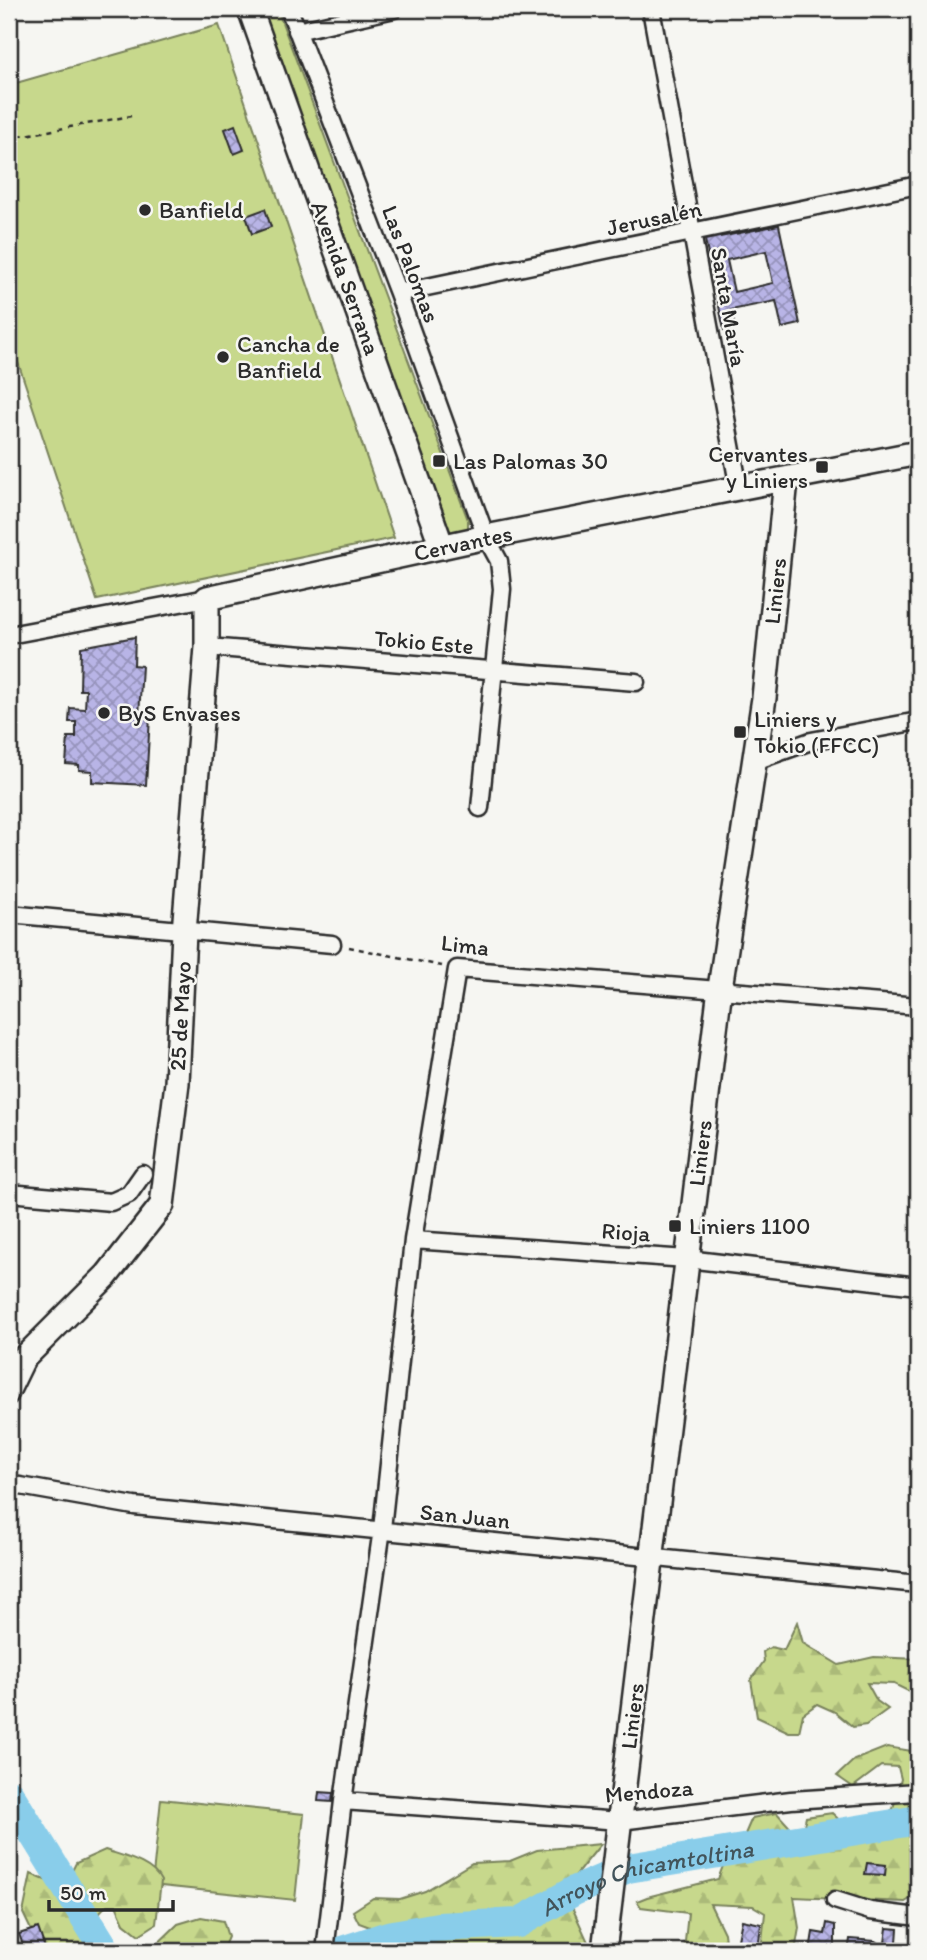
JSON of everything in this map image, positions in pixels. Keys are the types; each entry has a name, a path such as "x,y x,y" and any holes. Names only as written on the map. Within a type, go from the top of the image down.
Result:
{"street":[{"name":"Avenida Serrana","path":"250,9 442,547"},
{"name":"Las Palomas","path":"289,9 398,293 486,537 499,561 502,575 480,808"},
{"path":"297,31 394,9"},
{"name":"Santa María","path":"651,9 738,489"},
{"name":"Jerusalén","path":"398,293 918,185"},
{"name":"Cervantes","path":"9,635 207,598 486,537 918,453"},
{"name":"Liniers","path":"604,1951 720,988 755,761 786,480"},
{"name":"25 de Mayo","path":"9,1373 107,1275 162,1205 177,1083 184,932 207,647 207,598"},
{"name":"Tokio Este","path":"207,647 636,682"},
{"path":"755,761 811,741 918,721"},
{"path":"9,914 332,944"},
{"path":"326,1951 343,1801 382,1529 413,1240 457,969"},
{"name":"Lima","path":"457,969 720,988 918,1006"},
{"path":"9,1193 111,1202 129,1194 143,1174"},
{"name":"Rioja","path":"413,1240 687,1259 918,1286"},
{"path":"9,1396 30,1352"},
{"name":"San Juan","path":"9,1484 134,1506 918,1584"},
{"name":"Mendoza","path":"343,1801 618,1832 791,1800 918,1792"},
{"path":"835,1899 870,1911 918,1917"}],"path":[{"path":"9,138 131,116"},
{"name":"Lima","path":"332,944 457,969"}],"green space":[{"path":"260,9 277,9 468,520 468,531 453,536 450,531"},
{"name":"Banfield","path":"219,25 394,538 97,600 9,335 9,85"},
{"path":"797,1622 803,1643 839,1665 874,1657 918,1659 918,1696 894,1684 867,1683 877,1701 888,1709 866,1725 853,1727 835,1712 817,1704 803,1714 799,1732 789,1732 757,1717 751,1680 764,1661 763,1652 771,1647 784,1650"},
{"path":"887,1747 918,1752 918,1894 905,1902 794,1897 799,1928 795,1951 761,1951 765,1913 753,1906 710,1904 724,1933 726,1951 684,1951 688,1913 641,1907 637,1901 718,1879 723,1866 736,1855 752,1818 777,1813 795,1833 802,1834 806,1817 832,1813 849,1829 870,1825 893,1809 901,1779 898,1767 881,1766 853,1787 837,1776 854,1760"},
{"path":"161,1799 304,1814 295,1900 152,1885"},
{"path":"601,1844 570,1882 571,1905 588,1942 581,1951 368,1951 370,1927 359,1923 353,1911 373,1898 400,1899 425,1891 472,1863 510,1861 537,1850"},
{"path":"105,1850 136,1861 157,1874 161,1881 156,1924 139,1935 124,1923 116,1905 107,1905 91,1926 88,1951 41,1951 23,1913 31,1874 47,1881 70,1875 76,1863"},
{"path":"201,1917 223,1921 228,1937 222,1951 150,1951 178,1924"}],"building":[{"path":"235,125 244,150 234,154 225,129"},
{"path":"265,209 271,227 252,234 246,216"},
{"path":"779,225 800,324 782,328 776,301 731,310 735,327 724,330 705,240","holes":["766,251 773,283 734,292 727,260"]},
{"name":"ByS Envases","path":"135,637 134,665 142,666 139,716 150,717 146,785 92,782 92,771 79,770 79,765 66,764 68,737 76,737 76,722 69,722 70,708 85,709 86,690 80,690 81,647"},
{"path":"319,1792 333,1793 332,1802 318,1801"},
{"path":"867,1863 886,1865 885,1875 865,1874"},
{"path":"742,1920 761,1924 758,1951 736,1950"},
{"path":"827,1923 835,1925 835,1951 810,1951 813,1932 825,1934"},
{"path":"38,1928 45,1948 25,1951 19,1934"},
{"path":"887,1928 898,1929 897,1942 912,1943 911,1951 879,1951 880,1943 885,1943"},
{"path":"850,1939 875,1941 880,1944 879,1951 848,1951"}],"waterway":[{"name":"Arroyo Chicamtoltina","path":"9,1794 106,1951"},
{"name":"Arroyo Chicamtoltina","path":"342,1951 388,1936 438,1927 518,1923 574,1891 628,1868 918,1820"}],"place":[{"name":"Banfield","path":"145,210"},
{"name":"Cancha de Banfield","path":"223,357"},
{"name":"Las Palomas 30","path":"439,461"},
{"name":"Cervantes y Liniers","path":"822,467"},
{"name":"ByS Envases","path":"104,713"},
{"name":"Liniers y Tokio (FFCC)","path":"740,732"},
{"name":"Liniers 1100","path":"675,1226"}]}
